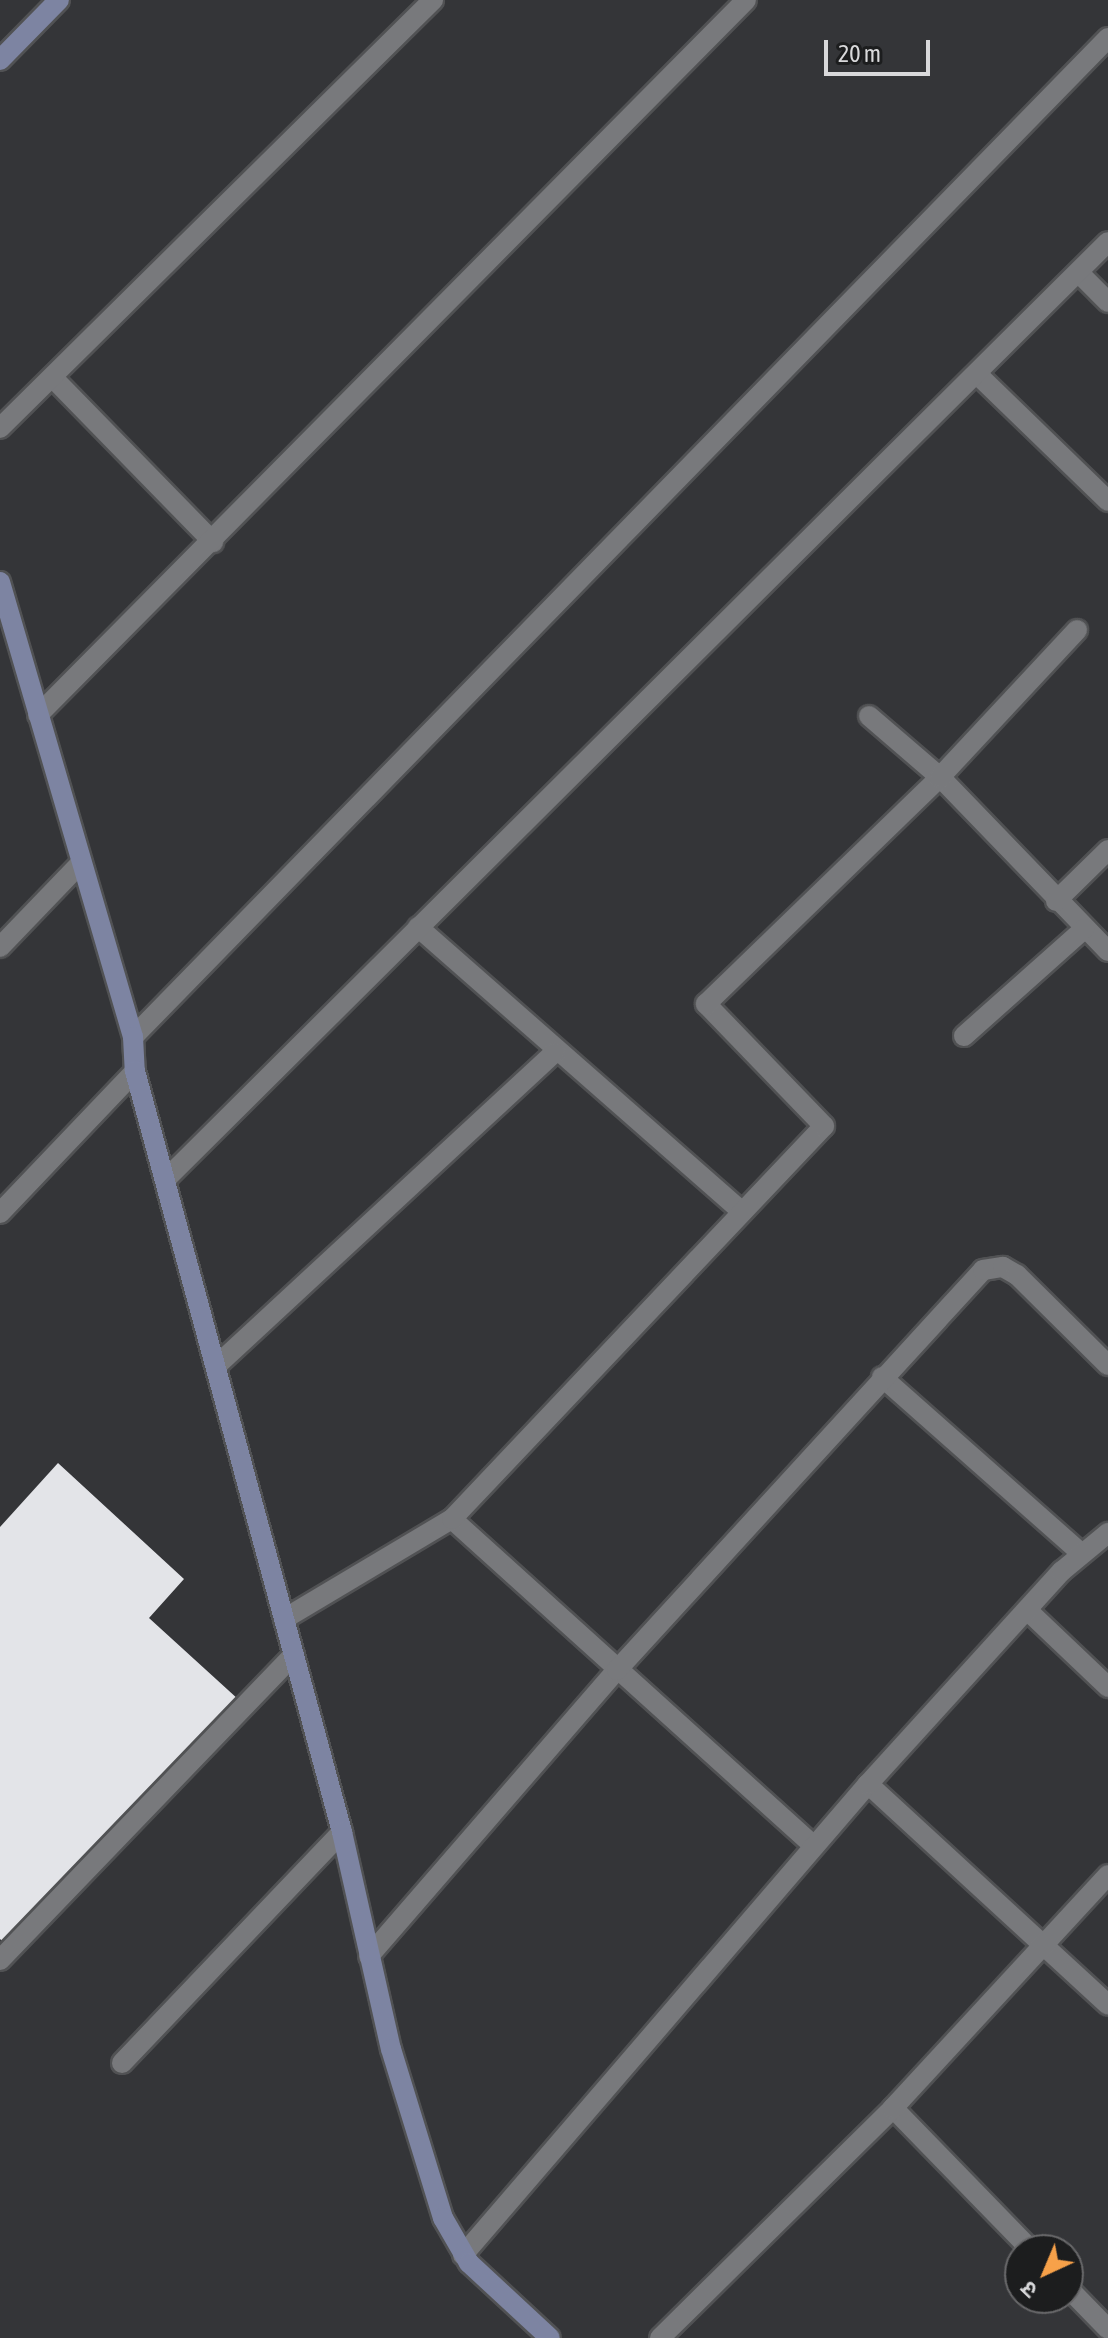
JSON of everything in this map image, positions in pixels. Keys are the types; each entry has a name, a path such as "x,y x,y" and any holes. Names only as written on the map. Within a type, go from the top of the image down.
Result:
{"street":[{"path":"0,60 59,0"},
{"path":"0,428 54,379 433,0"},
{"path":"38,715 213,542 746,0"},
{"path":"133,1037 1108,38"},
{"path":"169,1176 978,375 1108,242"},
{"path":"1079,273 1108,302"},
{"path":"978,375 1108,501"},
{"path":"54,379 213,542"},
{"path":"0,582 6,633 38,715 79,865 133,1037 135,1071 169,1176 216,1366 342,1832 369,1956 443,2218 463,2255 550,2338"},
{"path":"284,1619 452,1519 739,1209 824,1126 706,1004 940,777 1077,630"},
{"path":"869,716 940,777 1056,901 1108,951"},
{"path":"1056,901 1108,850"},
{"path":"0,947 79,865"},
{"path":"418,927 554,1053 739,1209"},
{"path":"964,1036 1084,929"},
{"path":"216,1366 554,1053"},
{"path":"0,1213 135,1071"},
{"path":"369,1956 617,1670 882,1377 993,1266 1017,1275 1108,1365"},
{"path":"882,1377 1081,1553"},
{"path":"452,1519 814,1846"},
{"path":"463,2255 868,1784 1081,1553 1108,1533"},
{"path":"1027,1610 1108,1687"},
{"path":"0,1960 294,1655"},
{"path":"868,1784 1108,2005"},
{"path":"122,2063 342,1832"},
{"path":"660,2338 893,2108 1108,1875"},
{"path":"893,2108 1015,2234"},
{"path":"1084,2304 1108,2329"}],"building":[{"path":"58,1463 184,1579 149,1618 239,1700 11,1949 0,1939 0,1527"}]}
